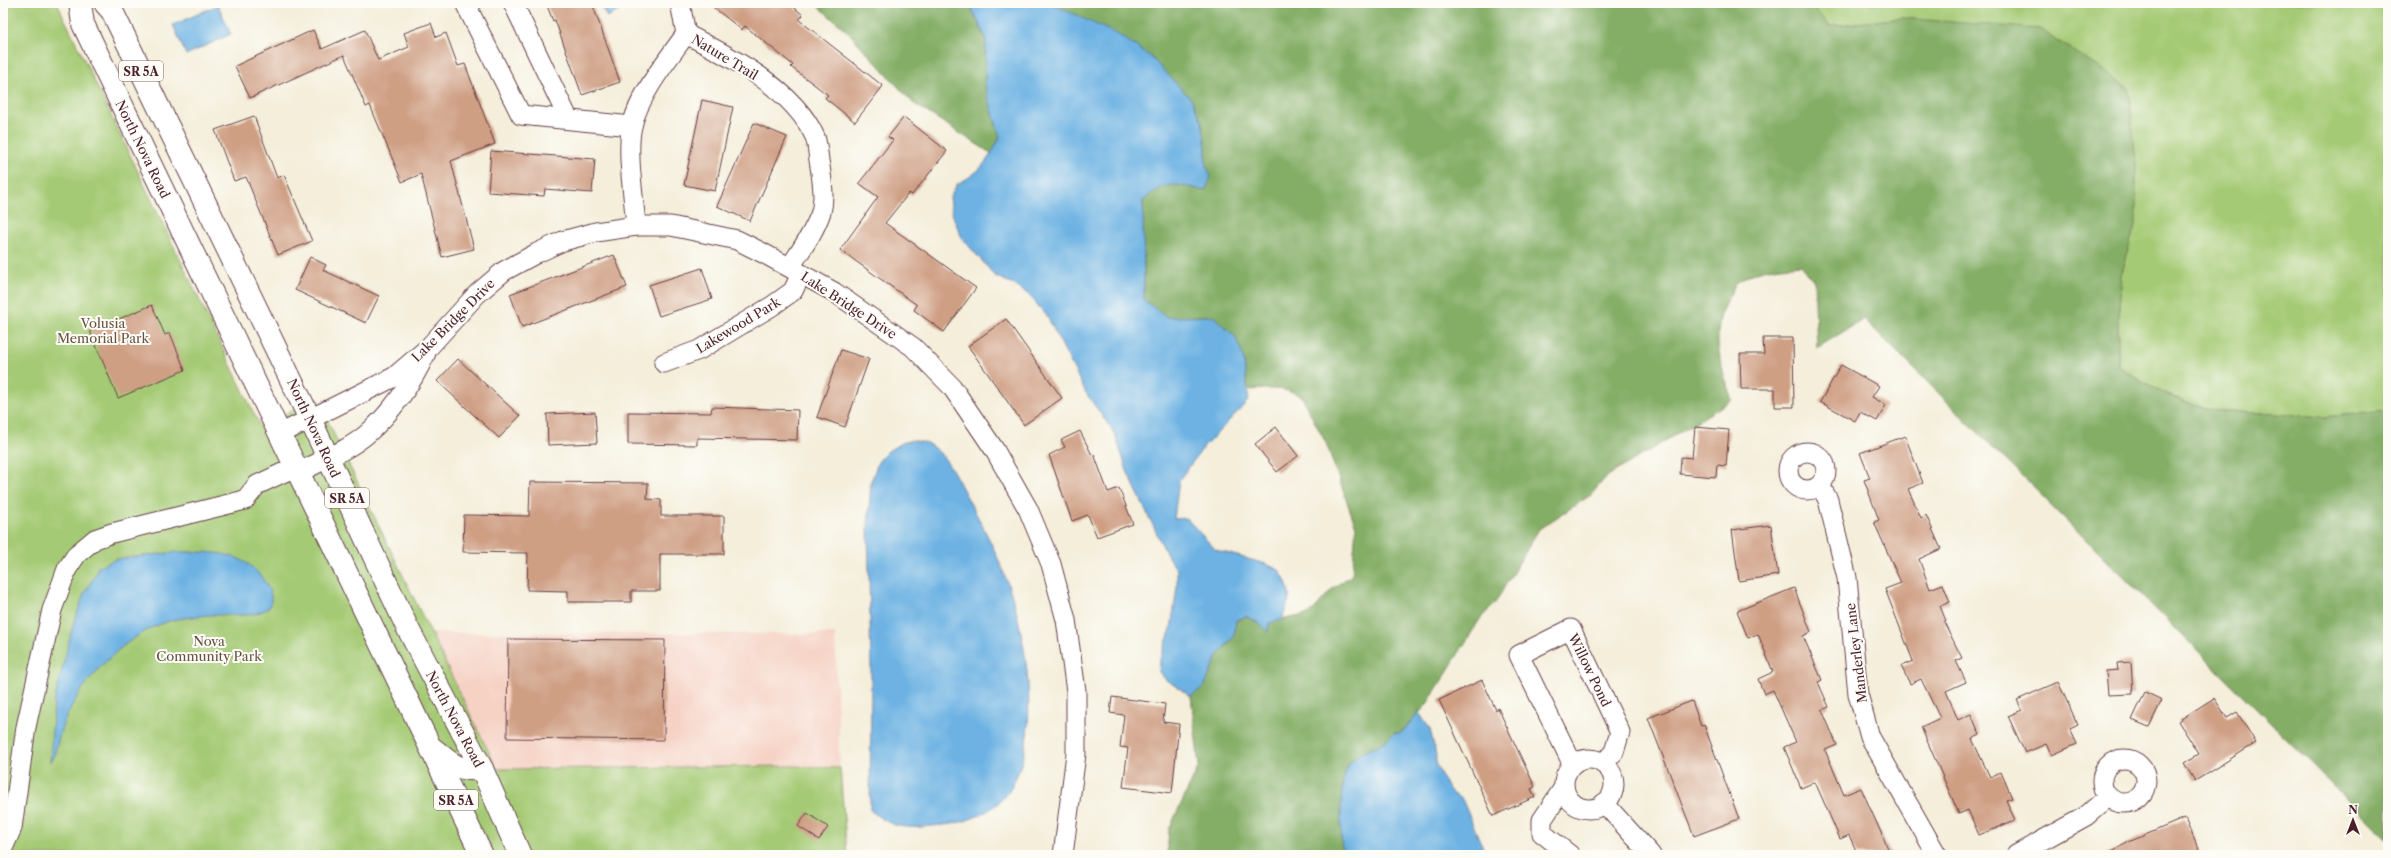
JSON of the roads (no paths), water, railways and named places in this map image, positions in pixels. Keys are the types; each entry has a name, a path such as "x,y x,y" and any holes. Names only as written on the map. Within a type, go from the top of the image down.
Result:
{"main road":[{"name":"North Nova Road","path":"80,3 83,24 482,855"},
{"name":"North Nova Road","path":"104,3 112,11 310,419 407,627 482,769 520,855"},
{"path":"429,746 456,767 465,770 482,769"}],"street":[{"path":"472,3 466,6 521,115 568,118 632,126"},
{"path":"513,3 568,118"},
{"path":"636,226 631,157 632,126 659,71 686,34 680,3"},
{"name":"Nature Trail","path":"686,34 750,69 791,103 806,120 815,138 824,194 821,212 795,270"},
{"name":"Lake Bridge Drive","path":"280,434 394,377 428,348 477,294 504,271 537,253 563,242 596,232 636,226 671,226 737,240 795,270 834,292 913,347 924,358 952,387 994,449 1028,509 1051,564 1066,620 1076,691 1076,754 1063,855"},
{"name":"Lakewood Park","path":"664,363 699,350 793,292 795,270"},
{"path":"3,848 12,828 26,727 52,610 67,569 76,554 95,539 112,533 245,500 257,485 328,457 367,434 413,380 428,348"},
{"name":"Manderley Lane","path":"1820,485 1828,500 1847,578 1858,694 1870,737 1937,855"},
{"name":"Willow Pond","path":"1573,765 1519,655 1571,629 1620,732 1614,752 1603,764"},
{"path":"1588,759 1603,764 1609,770 1614,786 1612,794 1604,803 1593,809 1577,806 1568,798 1564,787 1564,779 1573,765 1588,759"},
{"path":"1564,787 1542,820 1542,834 1570,855"},
{"path":"2016,855 2086,816 2108,797"},
{"path":"1604,803 1651,855"}],"water":[{"path":"599,3 628,3 629,6 607,17"},
{"path":"972,3 1050,3 1119,35 1150,56 1192,100 1202,122 1206,147 1206,165 1211,177 1205,191 1179,185 1165,186 1158,189 1143,201 1144,300 1166,317 1213,316 1235,336 1243,356 1249,400 1203,448 1179,480 1174,519 1186,518 1216,550 1266,564 1279,570 1286,582 1290,596 1282,620 1269,623 1268,632 1260,624 1246,616 1236,620 1234,636 1217,657 1204,687 1191,696 1166,680 1159,672 1160,659 1171,629 1177,587 1177,570 1168,557 1127,471 1115,434 1086,393 1047,316 1029,295 1013,284 995,276 962,238 952,214 950,197 957,184 972,175 983,165 1000,137 985,86 986,39 971,7"},
{"path":"218,5 231,34 186,55 173,25"},
{"path":"913,440 930,445 947,462 989,538 1011,593 1020,627 1029,701 1025,751 1018,773 1008,792 1002,799 988,811 961,822 931,826 904,827 888,822 870,810 871,672 868,526 871,482 878,462 888,451 901,443"},
{"path":"178,552 204,552 228,555 249,565 258,573 269,590 271,598 269,607 263,611 249,615 209,615 170,621 158,625 133,639 110,657 81,690 65,721 50,762 54,702 73,625 84,594 97,572 97,568 116,559"},
{"path":"1419,713 1430,729 1436,755 1436,765 1450,792 1462,799 1486,855 1342,855 1341,804 1344,777 1348,766 1353,759 1385,741 1394,733 1401,733"}],"park label":[{"name":"Volusia Memorial Park","path":"103,330"},
{"name":"Nova Community Park","path":"209,648"}]}
